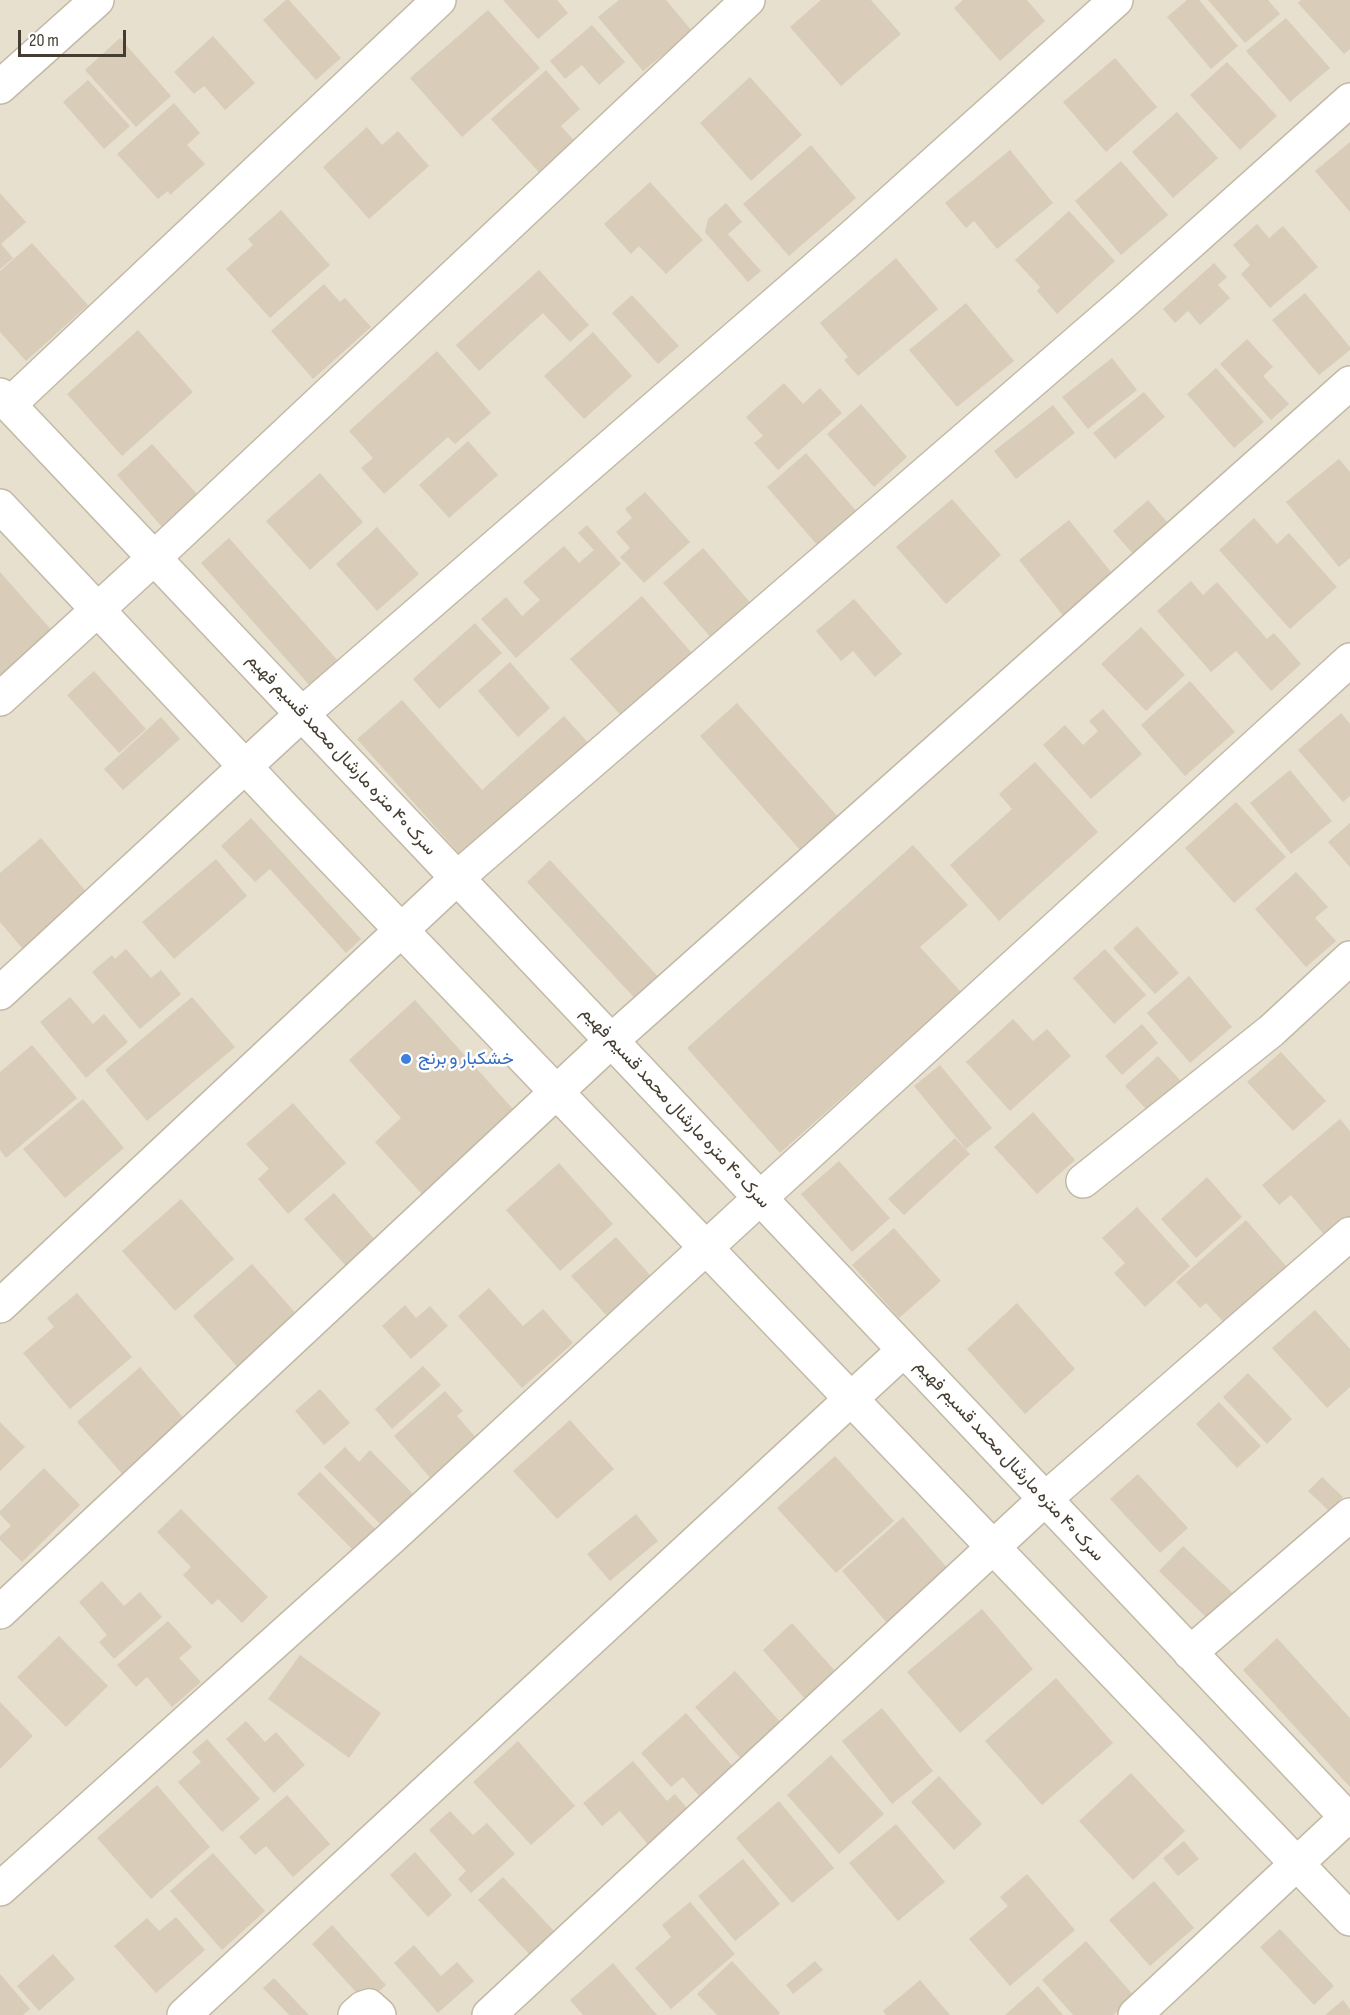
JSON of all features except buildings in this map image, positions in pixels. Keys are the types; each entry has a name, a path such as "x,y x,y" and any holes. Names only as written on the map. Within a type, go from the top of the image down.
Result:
{"street":[{"path":"0,87 97,0"},
{"path":"5,400 438,0"},
{"path":"0,699 154,558 748,0"},
{"path":"0,993 302,714 852,237 1116,0"},
{"path":"0,1306 456,878 1125,301 1350,100"},
{"path":"0,1612 611,1041 1350,383"},
{"name":"سرک ۴۰ متره مارشال محمد قسیم فهیم","path":"5,400 1190,1653 1349,1817"},
{"path":"0,506 401,930 1350,1919"},
{"path":"0,1889 391,1539 760,1198 1350,660"},
{"path":"1083,1181 1271,1031 1350,958"},
{"path":"489,2015 1045,1499 1350,1234"},
{"path":"184,2015 904,1350"},
{"path":"1190,1653 1350,1515"},
{"path":"1135,2015 1349,1817"},
{"path":"355,2015 369,2006 379,2015"}],"shaded area":[{"path":"0,0 1350,0 1350,2015 0,2015"}],"place":[{"name":"خشکبار و برنج","path":"406,1059"}]}
